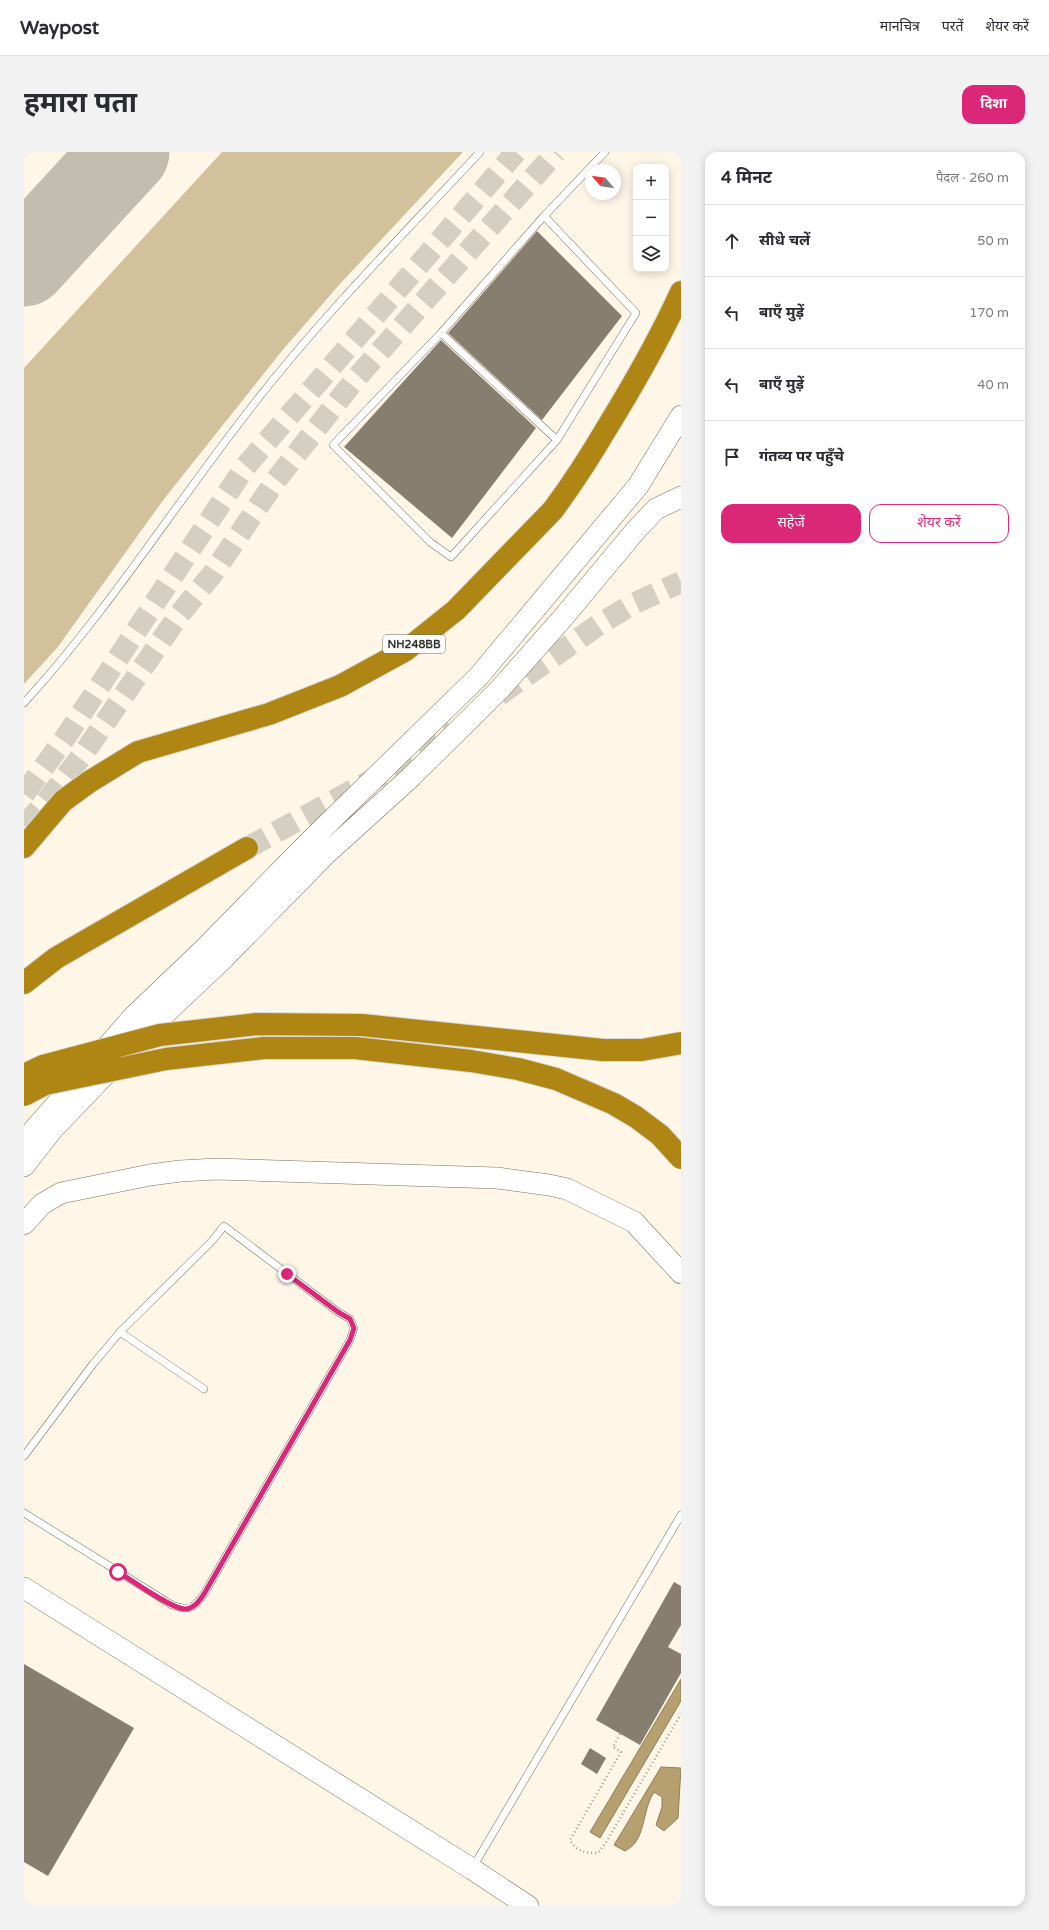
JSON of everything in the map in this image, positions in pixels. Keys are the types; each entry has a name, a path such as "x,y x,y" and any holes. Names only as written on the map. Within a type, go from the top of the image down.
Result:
{"highway":[{"name":"NH248BB","path":"24,847 63,801 89,782 138,752 269,714 340,686 406,650 456,610 553,510 566,492 635,382 665,328 681,292"},
{"path":"24,984 56,958 247,848"},
{"path":"24,1075 43,1066 160,1035 257,1024 362,1025 603,1050 642,1050 681,1043"},
{"path":"24,1095 45,1084 166,1059 264,1048 355,1048 471,1062 518,1070 556,1079 614,1104 636,1117 660,1134 681,1158"}],"main road":[{"path":"24,1141 134,1016 203,950 310,841 479,676 638,486 681,416"},
{"path":"24,1166 52,1130 150,1028 224,958 326,854 411,777 500,689 591,585 636,530 656,509 681,497"},
{"path":"24,1224 42,1204 61,1193 115,1181 180,1171 216,1169 497,1178 567,1189 612,1210 634,1222 681,1273"},
{"path":"24,1588 472,1869 528,1906"}],"lane":[{"path":"24,703 58,666 104,608 190,486 264,391 325,320 480,152"},
{"path":"544,216 636,313 557,440 451,557 430,542 333,445 441,333 544,216 605,152"},
{"path":"441,333 557,440"},
{"path":"24,1456 93,1364 120,1332 212,1241 224,1226 338,1312 350,1319 354,1328 350,1340 208,1587 195,1606 185,1609 172,1605 24,1513"},
{"path":"120,1332 204,1389"},
{"path":"472,1869 681,1515"}],"path":[{"path":"620,1734 613,1747 621,1752 570,1840 573,1845 585,1853 598,1853 605,1844 681,1714"}],"shaded area":[{"path":"222,152 463,152 339,285 281,352 164,499 57,648 24,684 24,368"},
{"path":"681,1679 681,1701 600,1838 590,1832"},
{"path":"661,1767 681,1768 678,1818 664,1831 656,1825 662,1807 662,1797 654,1792 648,1804 641,1832 635,1843 625,1851 614,1845"}],"building":[{"path":"537,231 622,316 542,420 448,333"},
{"path":"441,340 536,428 452,538 344,447"},
{"path":"674,1582 681,1586 681,1625 668,1647 681,1654 681,1673 640,1745 596,1720"},
{"path":"24,1664 134,1728 48,1876 24,1862"},
{"path":"590,1748 606,1758 597,1774 581,1764"}],"taxiway":[{"path":"73,210 82,183 88,152"}],"runway":[{"path":"24,263 126,152"}],"tunnel":[{"path":"24,794 65,738 245,467 516,152"},
{"path":"24,826 45,803 84,753 179,615 214,572 276,480 353,382 556,152"},
{"path":"499,695 601,623 633,604 681,582"},
{"path":"247,848 403,763 452,729"}],"route":[{"path":"118,1572 172,1605 185,1609 195,1606 204,1594 350,1340 354,1328 350,1319 338,1312 287,1274"}]}
